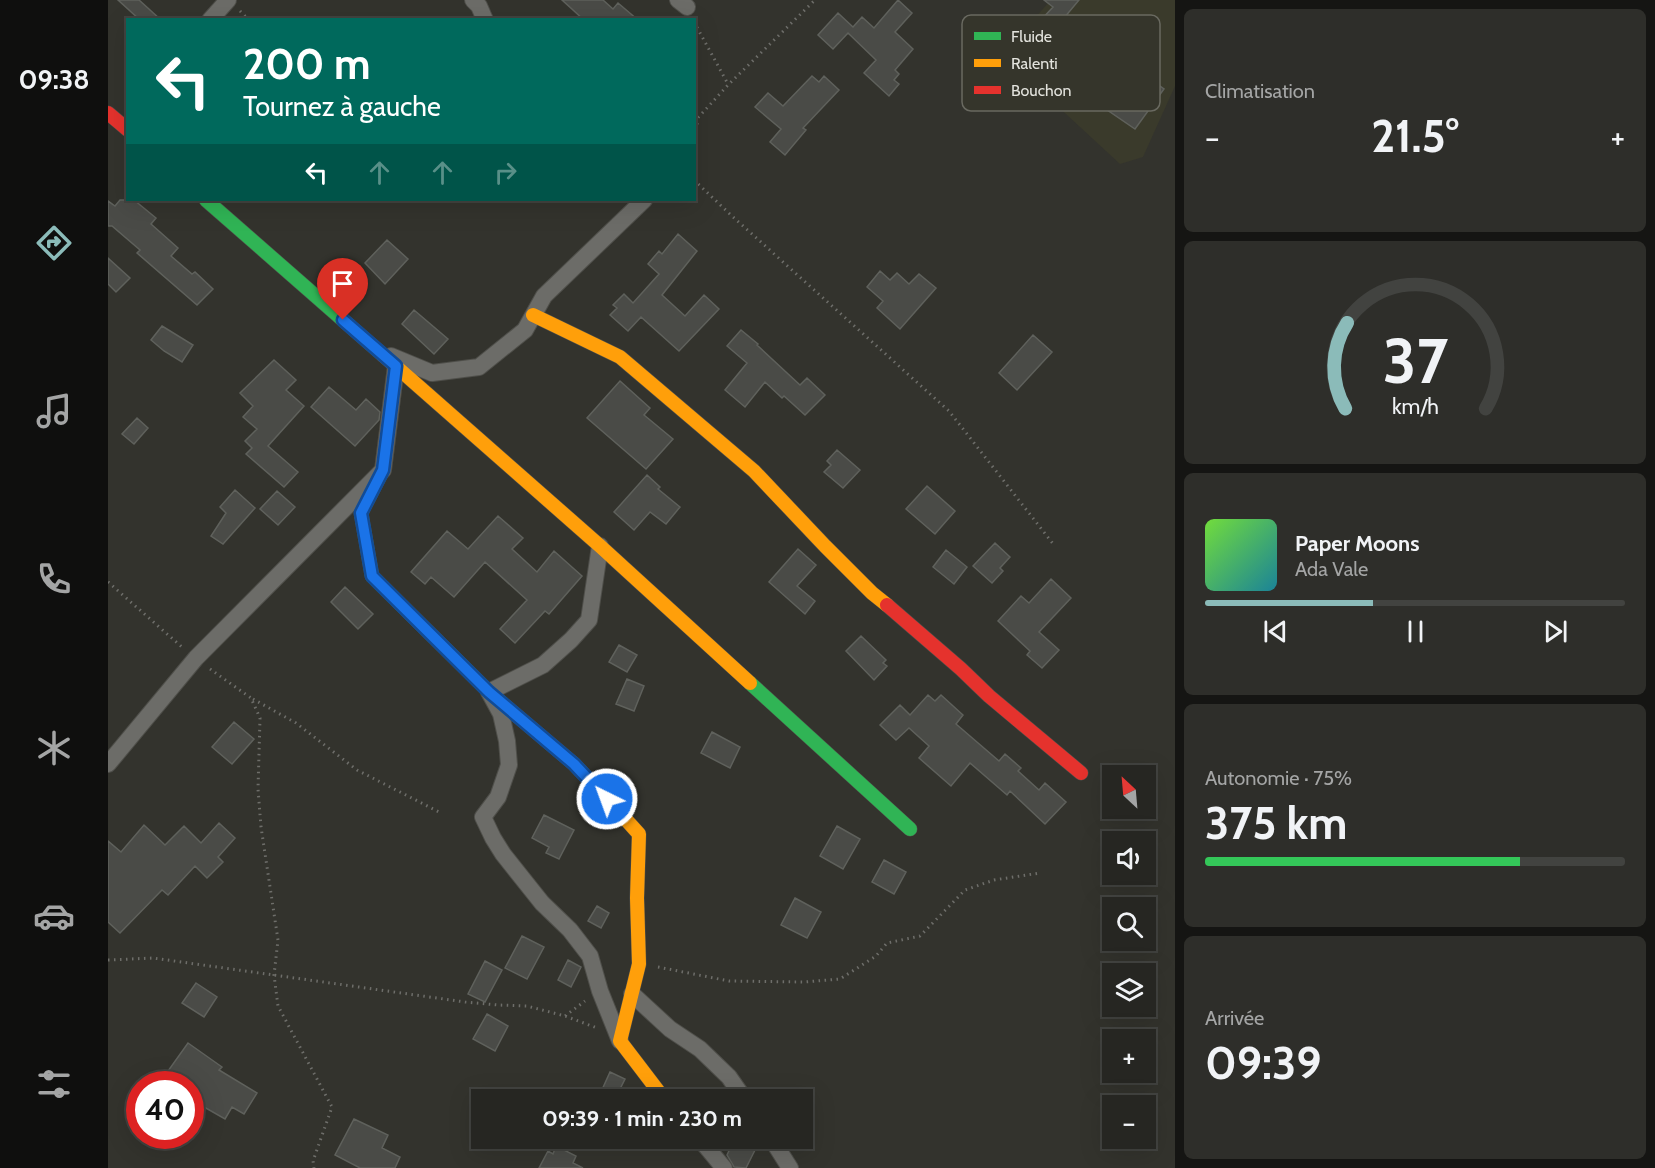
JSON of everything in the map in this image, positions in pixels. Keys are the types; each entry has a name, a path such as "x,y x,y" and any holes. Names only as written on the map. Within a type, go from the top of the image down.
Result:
{"street":[{"path":"212,18 228,0"},
{"path":"472,0 479,6 484,18"},
{"path":"207,201 600,546 910,829"},
{"path":"377,350 432,373 478,367 525,330 544,296 643,201"},
{"path":"534,315 620,357 754,471 872,593 989,696 1081,772"},
{"path":"396,366 383,470 361,513 372,576 489,692 574,764 639,834 637,898 639,964 620,1041"},
{"path":"108,764 196,658 383,470"},
{"path":"489,692 543,665 589,620 600,546"},
{"path":"489,692 501,714 509,765 498,797 483,817 493,838 513,867 542,903 570,930 590,956 600,991 620,1041 657,1089"},
{"path":"632,994 670,1029 700,1049 729,1077 737,1089"},
{"path":"708,1149 724,1168"},
{"path":"778,1149 790,1168"}],"path":[{"path":"696,128 698,119 728,85 815,0"},
{"path":"696,28 728,85"},
{"path":"696,182 733,218 949,411 1054,545"},
{"path":"108,582 196,658 251,698 296,723 357,770 441,813"},
{"path":"251,698 261,718 258,789 261,827 278,940 274,975 278,1006 332,1107 313,1161 314,1168"},
{"path":"639,964 670,968 729,981 804,982 840,979 876,956 887,943 920,936 965,890 994,880 1040,873"},
{"path":"108,960 153,958 465,1002 527,1006 565,1016 599,1029 620,1041"},
{"path":"565,1016 600,991"}],"shaded area":[{"path":"1051,0 1175,0 1175,86 1143,157 1120,164 1063,111 1160,111 1160,15 1037,15"}],"building":[{"path":"118,0 139,0 159,18 138,18"},
{"path":"562,0 603,0 613,9 618,3 636,18 582,18"},
{"path":"898,0 912,13 895,32 913,49 895,70 899,74 894,80 899,84 889,96 864,73 876,60 848,33 833,49 818,35 838,13 853,27 862,17 874,28"},
{"path":"1044,0 1079,0 1066,15 1046,15 1053,7"},
{"path":"812,76 819,82 824,76 839,90 803,128 806,130 785,155 770,142 781,129 755,107 768,93 783,106"},
{"path":"1109,111 1148,111 1135,129"},
{"path":"120,200 135,201 156,218 151,224 178,248 171,256 192,274 195,272 213,289 197,305 137,253 140,250 112,226 108,226 108,201 115,206"},
{"path":"678,234 697,251 662,295 685,316 704,295 719,309 679,351 641,317 628,331 610,315 617,308 613,305 624,294 633,303 659,274 648,264 659,251 662,254"},
{"path":"387,240 408,259 385,284 365,263"},
{"path":"108,258 130,278 116,292 108,284"},
{"path":"880,271 890,280 897,273 909,284 919,274 936,288 900,329 877,308 883,301 867,287"},
{"path":"414,310 448,339 434,354 402,324"},
{"path":"162,326 193,345 182,362 151,340"},
{"path":"741,330 800,385 807,378 825,395 805,415 765,382 745,407 725,390 747,363 727,346"},
{"path":"1033,335 1052,352 1017,390 999,373"},
{"path":"274,360 296,380 286,390 304,406 268,446 298,472 284,487 246,454 252,448 245,441 257,429 243,417 253,406 240,393"},
{"path":"620,381 650,408 644,415 673,439 646,469 587,418"},
{"path":"329,387 356,410 366,399 380,412 379,420 355,446 311,407"},
{"path":"137,418 148,428 134,444 122,434"},
{"path":"837,450 860,470 843,488 824,472 831,465 827,461"},
{"path":"647,475 660,487 658,489 680,507 666,524 650,512 634,530 614,512"},
{"path":"927,486 955,511 935,534 906,509"},
{"path":"235,490 255,508 223,544 211,536 226,513 220,507"},
{"path":"277,491 295,507 278,525 260,509"},
{"path":"498,516 523,538 512,549 537,572 554,551 582,576 549,614 545,611 515,643 500,629 527,600 485,562 454,597 431,577 425,584 411,572 447,531 468,549"},
{"path":"995,543 1010,557 1000,568 1003,571 992,583 973,566"},
{"path":"798,549 816,565 797,586 815,601 805,614 769,582"},
{"path":"946,550 967,567 954,584 933,567"},
{"path":"1051,579 1071,598 1039,632 1059,650 1042,668 1027,655 1030,651 998,621 1021,596 1029,603"},
{"path":"345,587 373,614 358,629 331,602"},
{"path":"861,636 886,660 883,663 887,666 874,680 846,651"},
{"path":"619,645 637,655 627,672 609,662"},
{"path":"627,679 644,686 634,711 616,704"},
{"path":"928,695 935,701 941,695 963,715 956,724 999,761 1005,754 1021,768 1018,771 1039,790 1045,783 1066,802 1045,824 1010,791 1007,795 970,763 951,786 919,758 929,746 909,728 896,740 880,725 900,705 910,715"},
{"path":"234,722 254,739 232,764 212,747"},
{"path":"712,732 740,747 730,768 701,753"},
{"path":"544,815 574,830 559,859 546,853 549,847 532,838"},
{"path":"219,823 235,838 218,857 223,862 207,878 195,866 168,895 162,890 120,933 108,922 108,841 121,852 144,825 165,845 184,826 201,843"},
{"path":"837,826 860,839 843,869 820,856"},
{"path":"884,860 906,872 894,894 872,882"},
{"path":"795,898 821,912 807,938 781,925"},
{"path":"597,906 609,913 601,928 588,921"},
{"path":"522,936 544,947 527,979 505,968"},
{"path":"568,960 581,967 571,987 558,980"},
{"path":"485,961 502,970 485,1002 468,994"},
{"path":"196,983 217,997 204,1017 182,1003"},
{"path":"487,1014 508,1026 495,1051 473,1039"},
{"path":"188,1043 222,1067 219,1070 257,1093 244,1114 232,1107 225,1119 204,1107 204,1071 168,1071"},
{"path":"610,1072 625,1079 620,1089 602,1089"},
{"path":"354,1119 388,1135 382,1148 400,1157 395,1168 360,1168 335,1155"},
{"path":"555,1149 562,1149 576,1156 573,1163 583,1168 539,1168 548,1151 553,1154"},
{"path":"730,1149 756,1149 746,1168 734,1167 727,1155"}],"traffic: fast":[{"path":"207,201 383,355"},
{"path":"383,470 361,513 372,576 489,692 574,764 610,802"},
{"path":"750,683 910,829"}],"traffic: slow":[{"path":"533,315 620,357 754,471 825,546 887,605"},
{"path":"383,355 600,546 750,683"},
{"path":"610,802 639,834 637,898 639,964 620,1041 657,1089"}],"traffic: jam":[{"path":"108,113 126,128"},
{"path":"887,605 989,696 1081,773"}],"route":[{"path":"343,320 396,366 383,470 361,513 372,576 489,692 574,764 607,799"}]}
